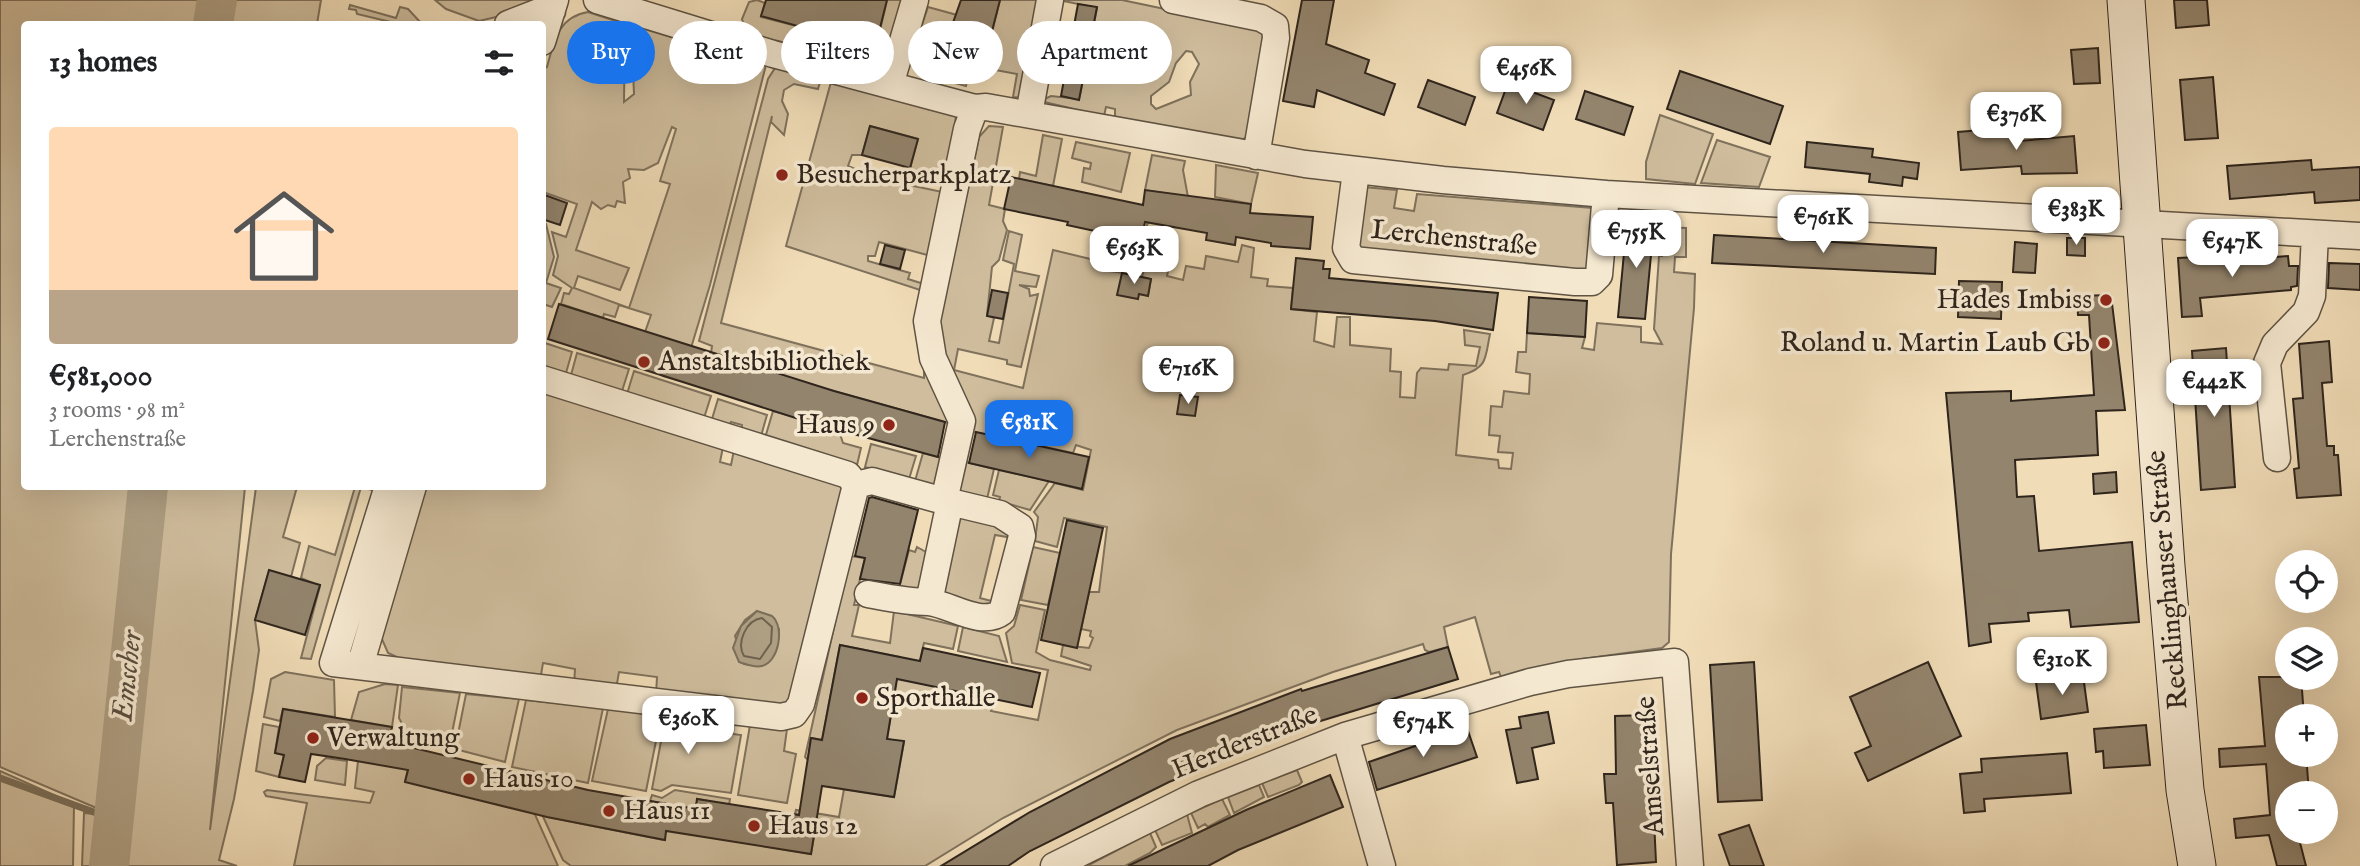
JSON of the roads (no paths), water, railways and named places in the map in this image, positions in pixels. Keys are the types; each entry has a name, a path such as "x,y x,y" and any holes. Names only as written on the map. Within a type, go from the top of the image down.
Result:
{"main road":[{"name":"Recklinghauser Straße","path":"2126,0 2168,593 2185,790 2197,866"}],"street":[{"name":"Lerchenstraße","path":"597,0 773,54 975,108 986,107 1029,114 1256,156 1356,171 1606,194 2360,236"},
{"path":"890,85 915,0"},
{"path":"1029,114 1050,0"},
{"path":"1173,0 1261,18 1275,26 1276,38 1256,156"},
{"path":"516,21 553,6"},
{"path":"546,29 553,6"},
{"path":"929,602 941,500 962,422 933,358 928,313 967,129 975,108"},
{"name":"Lerchenstraße","path":"1356,171 1346,248 1353,260 1588,283 1597,279 1600,271 1606,194"},
{"path":"2277,458 2267,363 2275,344 2306,312 2312,296 2315,234"},
{"path":"546,380 848,475 856,485"},
{"path":"856,485 872,481 1012,519 1020,527 1022,536 1007,600 999,615 987,618 929,602 918,604 868,594"},
{"path":"387,490 333,663 781,717 794,714 802,704 856,485"},
{"path":"360,666 412,490"},
{"name":"Herderstraße","path":"1054,866 1199,794 1297,753 1345,737 1530,682 1569,674 1675,662"},
{"name":"Amselstraße","path":"1675,662 1690,866"},
{"path":"1345,737 1382,866"}],"water":[{"path":"757,611 772,616 776,621 778,644 768,663 750,666 739,662 733,648 741,626"}],"waterway":[{"name":"Emscher","path":"214,21 217,0"},
{"name":"Emscher","path":"109,866 148,490"},
{"path":"0,778 113,819"}],"place":[{"name":"Besucherparkplatz","path":"782,175"},
{"name":"Hades Imbiss","path":"2106,300"},
{"name":"Roland u. Martin Laub Gb","path":"2104,343"},
{"name":"Anstaltsbibliothek","path":"644,362"},
{"name":"Haus 9","path":"889,425"},
{"name":"Sporthalle","path":"862,698"},
{"name":"Verwaltung","path":"313,738"},
{"name":"Haus 10","path":"469,779"},
{"name":"Haus 11","path":"609,811"},
{"name":"Haus 12","path":"754,826"}]}
